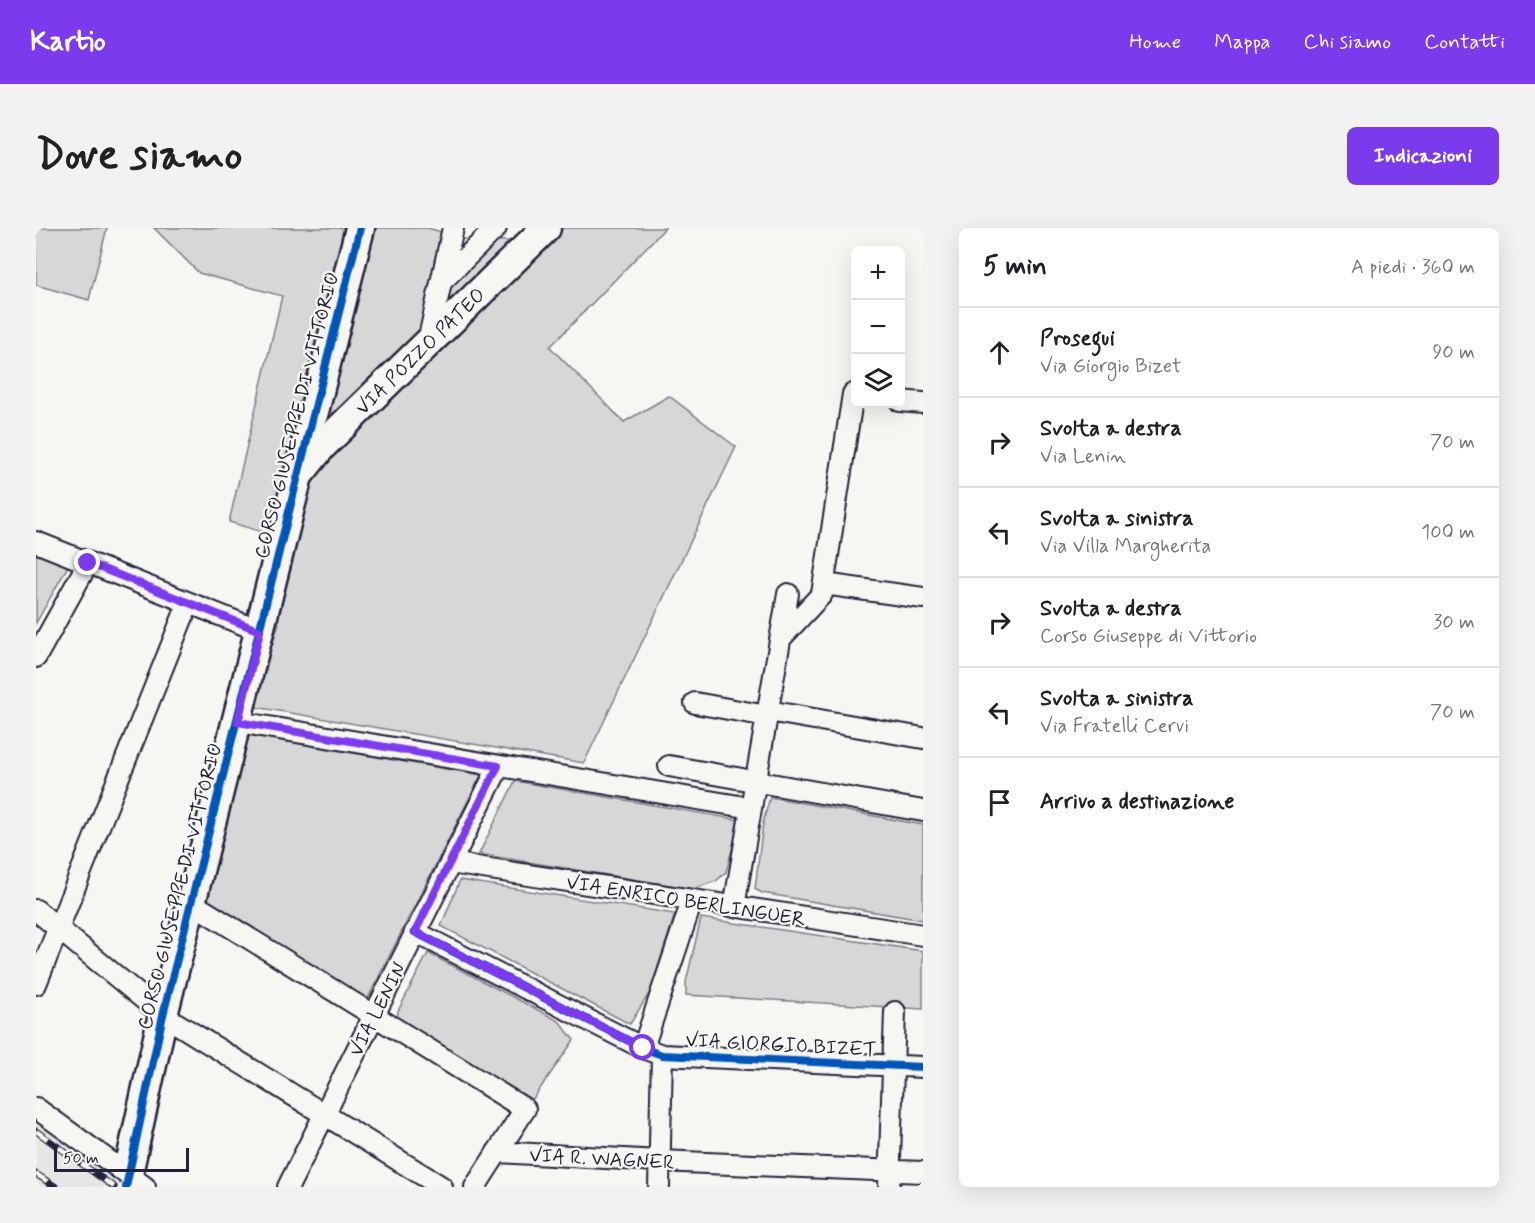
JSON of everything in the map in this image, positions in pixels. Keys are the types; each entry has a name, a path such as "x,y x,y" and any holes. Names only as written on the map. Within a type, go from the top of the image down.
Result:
{"street":[{"name":"CORSO GIUSEPPE DI VITTORIO","path":"135,1178 163,1014 360,228"},
{"path":"428,343 453,228"},
{"name":"VIA POZZO PATEO","path":"442,281 496,228"},
{"name":"VIA POZZO PATEO","path":"296,478 322,446 546,228"},
{"path":"905,401 923,404"},
{"path":"780,639 822,594 851,407"},
{"path":"36,542 260,631"},
{"path":"36,657 88,563"},
{"path":"824,584 923,598"},
{"path":"734,907 788,594"},
{"path":"36,984 188,604"},
{"path":"695,704 923,738"},
{"path":"238,722 751,808"},
{"name":"VIA LENIN","path":"288,1187 498,766"},
{"path":"669,766 923,811"},
{"name":"VIA ENRICO BERLINGUER","path":"450,863 923,935"},
{"path":"643,1048 692,901"},
{"path":"192,903 525,1109 475,1187"},
{"path":"36,910 163,1014 324,1116 442,1187"},
{"name":"VIA GIORGIO BIZET","path":"415,932 643,1048 662,1055 923,1067"},
{"path":"889,1179 895,1011"},
{"path":"659,1187 662,1055"},
{"path":"36,1108 135,1178"},
{"name":"VIA R. WAGNER","path":"497,1152 660,1161 889,1179 923,1172"}],"shaded area":[{"path":"36,228 107,228 89,300 36,285"},
{"path":"154,228 428,228 464,239 546,243 562,228 665,228 550,347 624,422 669,396 736,447 584,763 255,707 269,648 272,646 279,623 276,620 295,542 229,522 282,296 199,273"},
{"path":"36,553 68,566 36,623"},
{"path":"247,735 481,775 367,1000 206,902"},
{"path":"515,781 740,820 726,872 716,881 693,889 479,854"},
{"path":"770,797 923,825 923,920 762,893 755,889 763,823"},
{"path":"460,880 675,914 650,992 630,1024 441,926"},
{"path":"701,918 923,951 923,1009 686,995 686,982"},
{"path":"428,953 559,1021 574,1040 532,1100 397,1018 398,1011"},
{"path":"36,1122 129,1187 36,1187"}],"railway":[{"path":"36,1131 114,1187"},
{"path":"36,1174 56,1187"}],"cycle path":[{"path":"126,1187 163,1015 360,228"},
{"path":"415,932 643,1048 662,1055 923,1067"}],"route":[{"path":"88,563 260,631 238,722 498,766 415,932 643,1048"}]}
